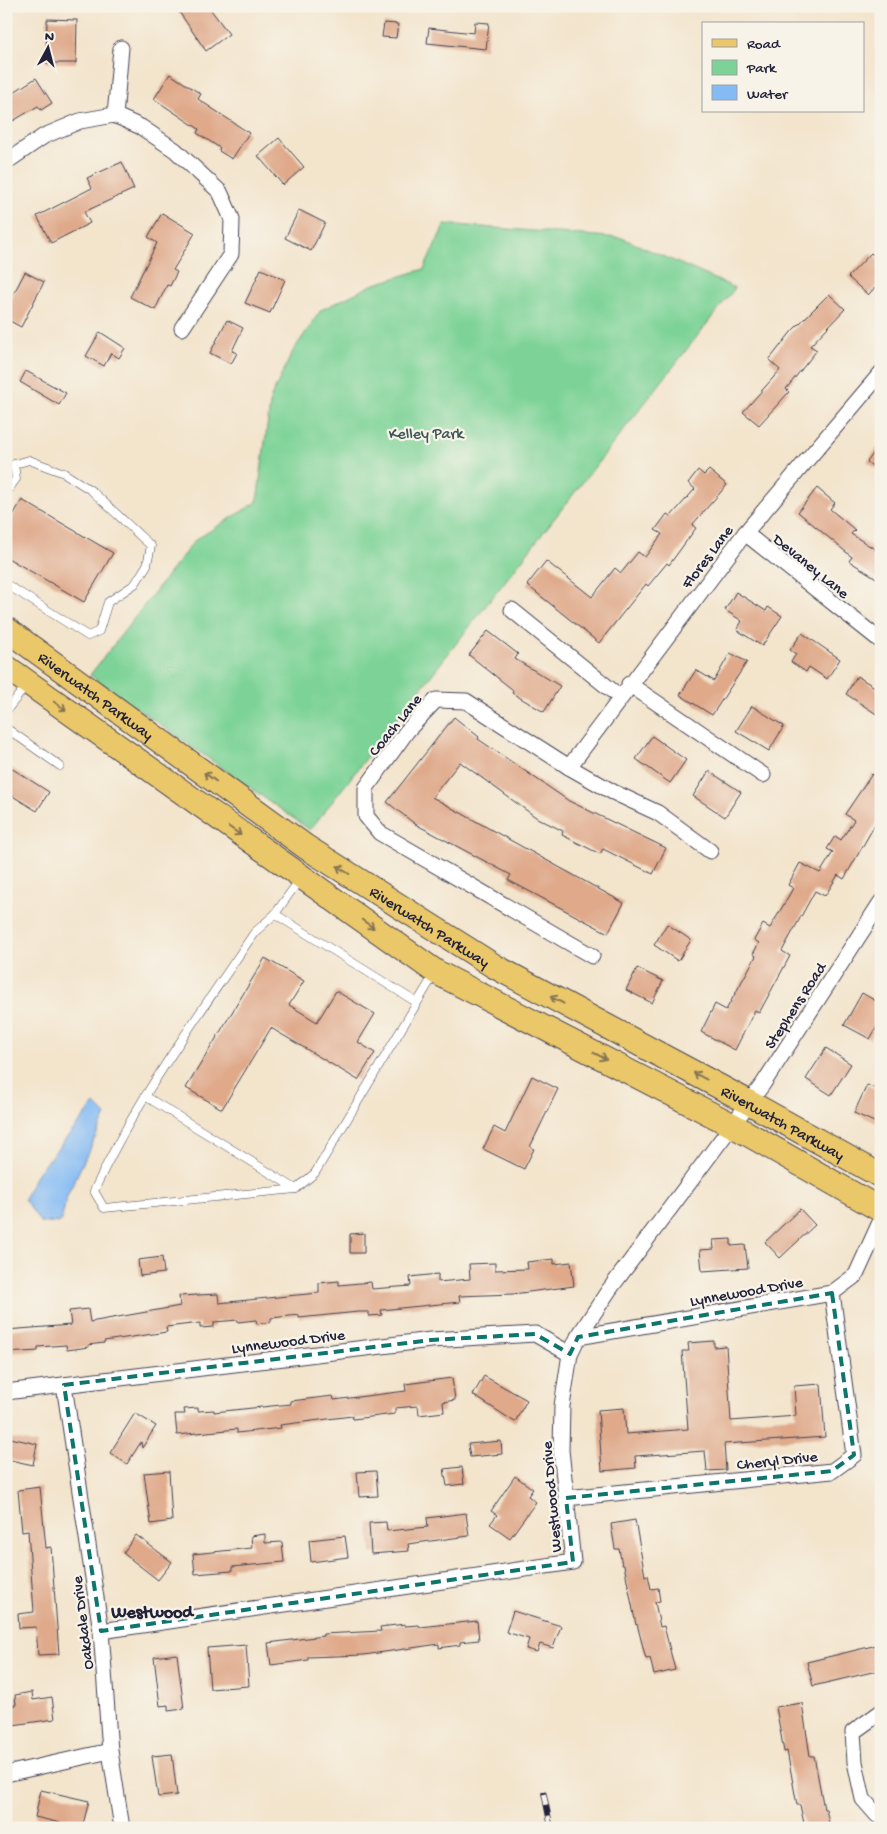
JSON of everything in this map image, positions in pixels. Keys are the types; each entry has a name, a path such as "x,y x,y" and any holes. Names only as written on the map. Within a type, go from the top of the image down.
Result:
{"main road":[{"name":"Riverwatch Parkway","path":"6,629 306,847 494,966 750,1103 881,1176"},
{"name":"Riverwatch Parkway","path":"6,667 436,972 734,1126 881,1210"}],"street":[{"path":"115,116 121,48"},
{"path":"6,162 44,136 80,121 115,116 141,127 175,150 220,192 232,219 231,254 182,328"},
{"name":"Flores Lane","path":"569,767 629,684 660,648 745,533 881,373"},
{"name":"Devaney Lane","path":"745,533 881,642"},
{"path":"512,610 620,697"},
{"path":"629,684 763,775"},
{"name":"Coach Lane","path":"592,956 380,833 366,816 366,788 407,732 436,700 466,701 569,767 612,792 658,813 710,851"},
{"name":"Stephens Road","path":"734,1126 881,902"},
{"name":"Westwood Drive","path":"101,1630 573,1562 566,1498 562,1431 562,1406 570,1354 578,1337 609,1290 734,1126"},
{"name":"Lynnewood Drive","path":"578,1337 832,1293 856,1275 881,1220"},
{"name":"Cheryl Drive","path":"566,1498 832,1471 854,1455 832,1293"},
{"name":"Lynnewood Drive","path":"6,1392 431,1340 535,1334 570,1354"},
{"name":"Oakdale Drive","path":"64,1385 101,1630 110,1751 122,1828"},
{"path":"881,1712 853,1732 855,1762 863,1799 877,1815 881,1815"},
{"path":"6,1774 110,1751"}],"lane":[{"path":"6,493 16,479 10,466 29,460 64,473 92,491 151,546 147,565 135,584 108,602 99,631 88,636 6,584"},
{"path":"6,711 28,683"},
{"path":"6,728 60,766"},
{"path":"301,877 275,914 254,933 145,1096 112,1152 94,1191 104,1208 296,1189 315,1172 416,1002 436,972"},
{"path":"275,914 416,1002"},
{"path":"145,1096 296,1189"}],"highlighted area":[{"path":"832,1293 854,1455 832,1471 566,1498 573,1562 101,1631 64,1385 431,1340 535,1334 570,1354 578,1337"}],"green space":[{"name":"Kelley Park","path":"445,224 622,238 735,288 310,830 90,675 195,540 257,502 271,397 293,351 321,310 372,285 424,269"}],"water":[{"path":"95,1104 106,1115 67,1196 61,1222 41,1223 24,1199 37,1173"}],"building":[{"path":"175,6 208,6 229,34 206,51"},
{"path":"47,19 77,20 76,63 46,63"},
{"path":"475,22 489,23 486,49 427,43 429,28 474,33"},
{"path":"384,23 398,24 396,38 382,37"},
{"path":"170,74 201,94 198,99 249,133 232,159 219,151 220,148 197,133 199,129 154,99"},
{"path":"36,78 52,103 41,110 38,106 13,121 6,110 6,97"},
{"path":"279,138 304,167 283,185 258,156"},
{"path":"122,162 134,189 84,212 90,223 51,243 37,216 92,188 87,178"},
{"path":"299,210 325,223 311,251 285,238"},
{"path":"162,213 195,233 173,270 177,272 170,286 167,285 155,310 130,297 157,243 148,237"},
{"path":"871,253 881,262 881,281 868,295 848,277"},
{"path":"261,269 285,280 270,313 245,303"},
{"path":"25,272 44,282 21,327 6,319 6,308"},
{"path":"829,294 845,309 810,346 817,350 786,389 789,392 759,425 743,412 780,370 769,360 792,331"},
{"path":"227,320 243,328 232,351 237,353 231,364 210,353"},
{"path":"100,332 125,348 119,358 111,353 104,366 86,356"},
{"path":"26,371 66,393 59,405 20,382"},
{"path":"881,443 881,472 867,462"},
{"path":"698,470 704,475 709,470 727,485 692,525 696,528 669,565 667,563 648,586 646,584 599,643 527,585 546,561 592,597 615,568 621,573 638,552 645,557 662,534 655,530 667,514 671,516 695,489 688,483"},
{"path":"817,488 835,503 830,509 855,530 851,534 881,553 881,581 849,561 852,557 798,512"},
{"path":"22,500 113,553 84,602 6,557 6,527"},
{"path":"736,592 766,611 768,607 782,616 762,646 737,630 742,621 725,610"},
{"path":"488,631 518,654 515,659 560,686 544,712 512,693 513,690 469,655"},
{"path":"802,633 840,659 827,679 809,667 806,672 791,662 796,654 790,650"},
{"path":"730,653 747,662 712,715 680,695 696,670 714,681"},
{"path":"857,676 881,691 881,717 846,694"},
{"path":"752,706 784,726 769,751 736,731"},
{"path":"454,717 479,737 478,739 569,801 666,848 653,874 603,849 600,854 562,835 563,831 537,818 460,762 432,797 624,903 608,933 508,880 511,875 415,824 387,802"},
{"path":"652,736 686,760 670,783 636,759"},
{"path":"11,768 49,792 37,811 6,792 6,775"},
{"path":"709,771 741,792 725,817 693,796"},
{"path":"872,774 881,780 881,814 844,879 838,875 825,896 815,891 782,951 790,956 759,1013 755,1010 735,1050 701,1032 715,1004 726,1010 756,956 753,954 759,943 754,940 763,924 770,928 793,888 788,885 800,863 820,873 833,852 827,849 835,836 841,840 854,820 845,814"},
{"path":"667,924 691,940 678,961 654,945"},
{"path":"265,958 304,981 289,1005 317,1022 336,991 375,1014 358,1042 375,1053 358,1080 271,1028 222,1109 186,1088"},
{"path":"637,968 663,981 652,1003 626,990"},
{"path":"862,993 881,1004 881,1020 870,1039 844,1025"},
{"path":"826,1048 851,1064 831,1095 806,1079"},
{"path":"532,1076 558,1089 530,1147 534,1149 524,1169 483,1149 494,1127 505,1133"},
{"path":"867,1085 881,1091 881,1125 854,1113"},
{"path":"800,1209 815,1225 780,1258 765,1242"},
{"path":"364,1233 364,1253 350,1253 350,1234"},
{"path":"731,1239 731,1246 745,1245 748,1268 702,1271 700,1250 714,1249 713,1240"},
{"path":"162,1257 164,1273 140,1276 138,1260"},
{"path":"554,1259 554,1264 571,1262 574,1286 513,1294 459,1296 460,1302 381,1310 382,1315 369,1316 369,1312 358,1312 299,1318 299,1315 271,1318 271,1322 257,1324 256,1320 238,1322 238,1320 214,1322 214,1327 200,1328 200,1323 166,1327 167,1332 104,1341 104,1343 88,1345 89,1347 67,1350 66,1345 38,1347 38,1351 6,1353 6,1330 71,1325 69,1311 88,1309 90,1322 180,1306 179,1296 218,1294 219,1303 319,1293 319,1283 339,1281 339,1285 371,1282 372,1289 411,1286 410,1277 438,1274 438,1282 470,1279 469,1264 495,1263 495,1270 528,1269 527,1262"},
{"path":"714,1341 714,1347 726,1346 731,1421 796,1416 794,1386 821,1384 825,1437 724,1444 726,1470 707,1471 705,1451 635,1456 636,1468 602,1471 598,1410 624,1408 626,1434 688,1429 682,1351 689,1351 688,1343"},
{"path":"484,1376 527,1400 515,1422 473,1395"},
{"path":"452,1378 455,1400 443,1402 444,1412 419,1415 418,1406 395,1408 395,1414 353,1419 352,1416 280,1425 281,1428 237,1433 237,1429 177,1435 175,1414 185,1414 184,1409 198,1408 198,1411 214,1410 214,1412 291,1404 291,1401 333,1396 334,1400 406,1391 405,1384"},
{"path":"135,1413 156,1426 142,1448 141,1442 127,1464 110,1453"},
{"path":"6,1437 37,1444 33,1465 6,1459"},
{"path":"501,1441 502,1454 470,1457 468,1444"},
{"path":"462,1467 464,1484 447,1486 444,1469"},
{"path":"169,1471 172,1521 151,1524 144,1473"},
{"path":"376,1471 378,1496 359,1497 357,1472"},
{"path":"515,1476 533,1489 528,1496 536,1502 510,1538 490,1524 497,1515 491,1511"},
{"path":"40,1487 46,1548 51,1547 59,1654 38,1655 36,1627 19,1628 18,1614 34,1612 28,1531 22,1532 18,1490"},
{"path":"466,1513 469,1536 408,1544 409,1551 371,1554 369,1523 386,1522 387,1531 428,1527 427,1518"},
{"path":"635,1520 645,1576 648,1575 651,1589 658,1588 660,1601 655,1602 660,1627 664,1626 675,1670 654,1675 650,1658 646,1659 636,1625 624,1565 622,1565 619,1549 615,1549 611,1524"},
{"path":"265,1534 265,1543 282,1542 284,1562 232,1567 232,1571 195,1574 193,1554 252,1548 251,1536"},
{"path":"136,1535 172,1562 158,1580 123,1553"},
{"path":"345,1536 348,1557 311,1562 309,1540"},
{"path":"513,1611 561,1626 553,1648 540,1644 537,1652 526,1649 529,1639 506,1632"},
{"path":"477,1621 479,1640 460,1642 460,1645 439,1648 439,1644 364,1655 308,1657 308,1660 271,1665 268,1643 323,1636 323,1634 381,1631 380,1627 405,1624 405,1626 419,1625 420,1627"},
{"path":"881,1644 881,1670 813,1686 807,1662"},
{"path":"246,1645 249,1686 210,1689 207,1648"},
{"path":"177,1654 184,1709 168,1711 168,1705 160,1706 154,1657"},
{"path":"32,1692 33,1700 52,1697 55,1719 6,1726 6,1706 16,1705 15,1695"},
{"path":"802,1703 810,1756 814,1756 824,1809 826,1809 830,1828 805,1828 800,1805 797,1805 787,1751 784,1752 776,1707"},
{"path":"172,1754 177,1795 158,1797 152,1756"},
{"path":"41,1790 89,1801 82,1828 35,1817"}],"railway":[{"path":"544,1794 551,1828"}],"district":[{"name":"Westwood","path":"152,1611"}]}
